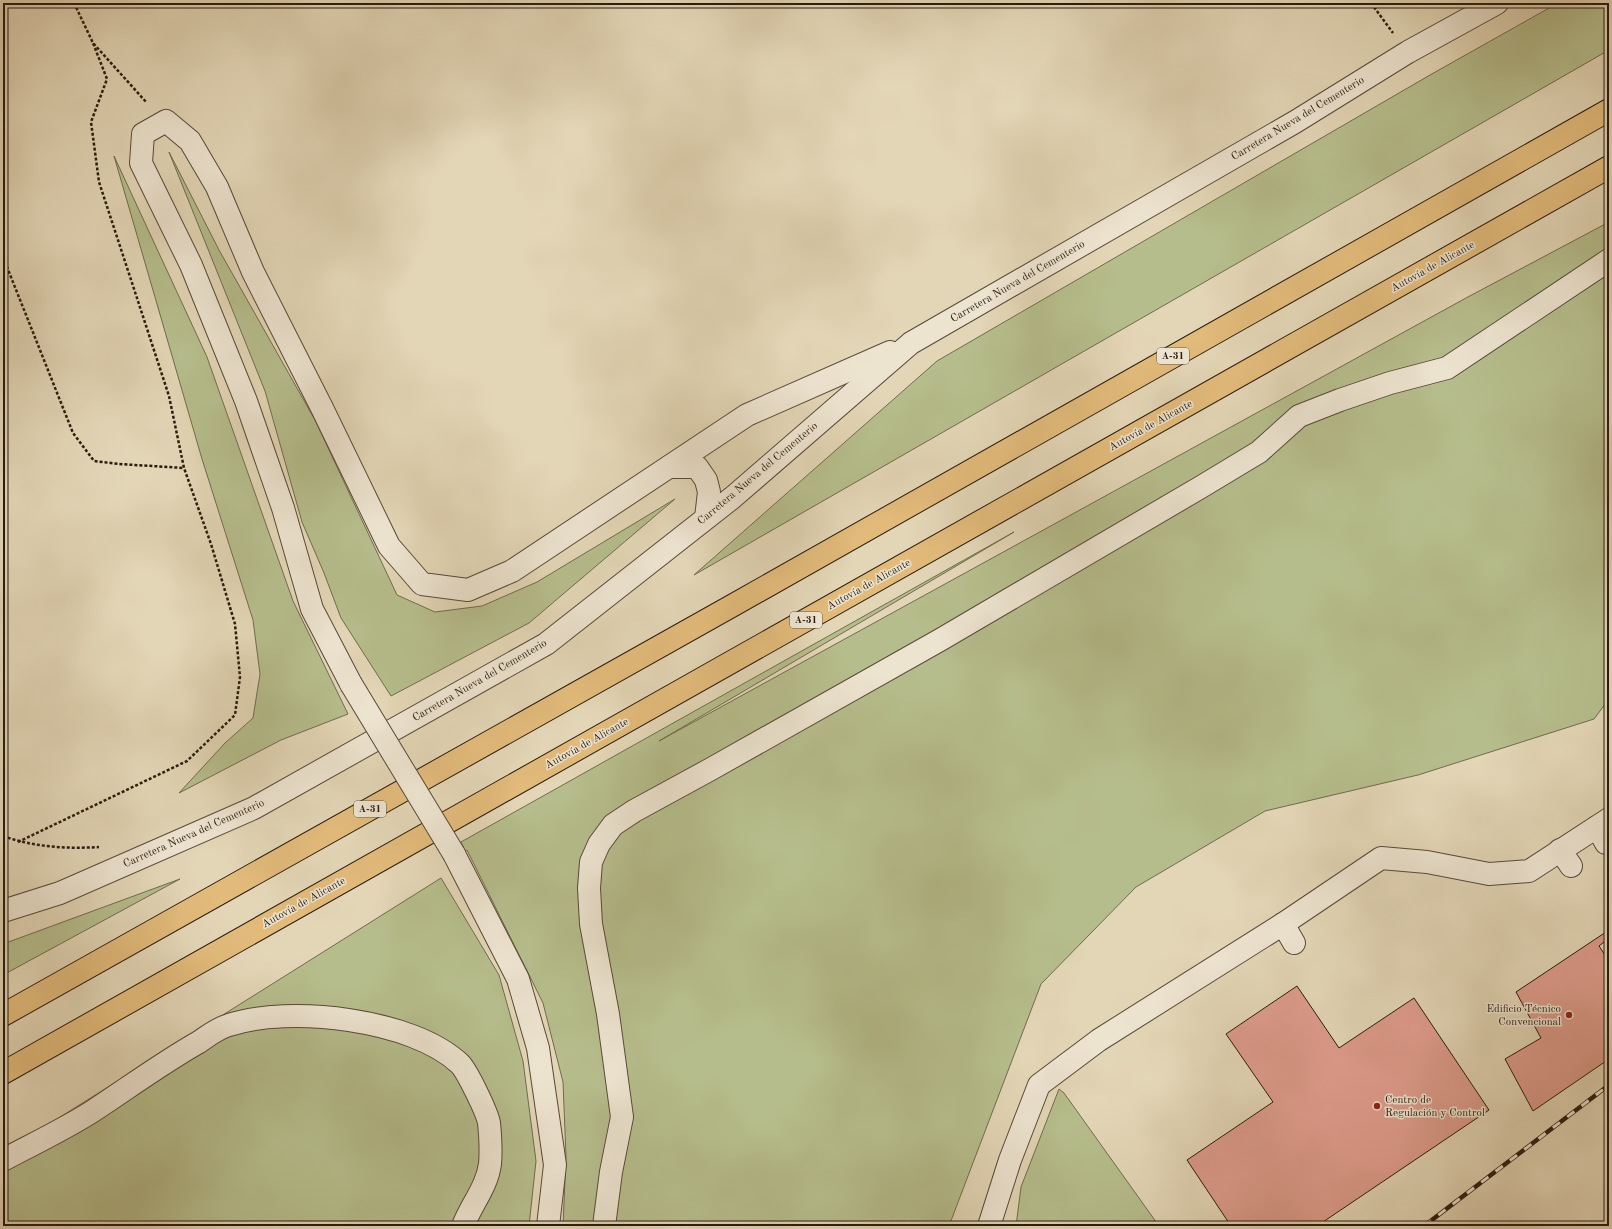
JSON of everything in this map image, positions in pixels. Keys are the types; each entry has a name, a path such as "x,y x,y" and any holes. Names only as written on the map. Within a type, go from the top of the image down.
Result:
{"highway":[{"name":"A-31","path":"3,1015 758,591 1609,110"},
{"name":"Autovía de Alicante","path":"3,1073 1609,167"}],"street":[{"name":"Carretera Nueva del Cementerio","path":"3,911 60,893 254,808 546,644 732,498 911,343 1288,126 1408,52 1497,3"},
{"path":"548,1226 555,1165 538,1048 518,979 454,854 351,684 312,609 283,508 246,401 191,265 141,163 143,134 166,121 190,141 216,187 253,272 322,408 388,546 422,584 468,590 512,571 747,415 911,343"},
{"path":"604,1226 611,1172 622,1117 608,1014 591,924 589,888 591,862 599,844 613,825 634,811 718,766 947,636 1201,487 1258,452 1300,416 1340,400 1390,383 1447,368 1609,260"},
{"path":"669,467 697,467 706,480 709,492 706,518"},
{"path":"989,1226 1010,1160 1039,1084 1099,1040 1282,924 1381,858 1427,862 1489,874 1529,870 1566,858 1604,830"},
{"path":"1282,924 1294,942"},
{"path":"3,1160 91,1112 180,1052 228,1025 264,1017 307,1017 351,1020 418,1038 441,1050 462,1065 475,1089 488,1121 490,1164 482,1190 463,1226"}],"path":[{"path":"18,842 187,761 235,715 240,677 235,624 211,544 184,468 169,396 100,182 91,122 107,79 74,3"},
{"path":"1371,3 1381,19 1408,52"},
{"path":"92,43 146,102 166,121"},
{"path":"3,257 73,433 94,461 184,468"},
{"path":"3,836 18,842 72,849 103,846"}],"green space":[{"path":"1558,3 1609,3 1609,50 694,575 937,361 1430,75"},
{"path":"169,152 219,250 315,420 397,595 435,612 482,606 537,582 675,499 529,623 391,696 341,618 302,522 265,391"},
{"path":"114,156 207,357 293,601 348,714 281,740 179,793 225,743 253,718 260,674 253,620 202,459"},
{"path":"1609,222 1609,699 1594,719 1418,775 1265,811 1136,887 1041,984 949,1226 563,1226 566,1156 563,1082 543,1003 467,850 465,851 461,842 1014,532 659,741 1466,298"},
{"path":"441,878 499,975 523,1061 536,1161 529,1226 3,1226 3,1153"},
{"path":"180,879 3,975 3,944"},
{"path":"1059,1089 1064,1093 1159,1226 1016,1226 1021,1187"}],"building":[{"name":"Edificio Técnico Convencional","path":"1609,930 1609,938 1599,946 1609,961 1609,1059 1533,1111 1505,1059 1541,1038 1516,992"},
{"name":"Centro de Regulación y Control","path":"1297,986 1339,1048 1414,998 1489,1110 1317,1226 1231,1226 1187,1160 1273,1102 1226,1034"}],"railway":[{"path":"1424,1226 1609,1085"}],"place":[{"name":"Edificio Técnico Convencional","path":"1569,1015"},
{"name":"Centro de Regulación y Control","path":"1377,1106"}]}
